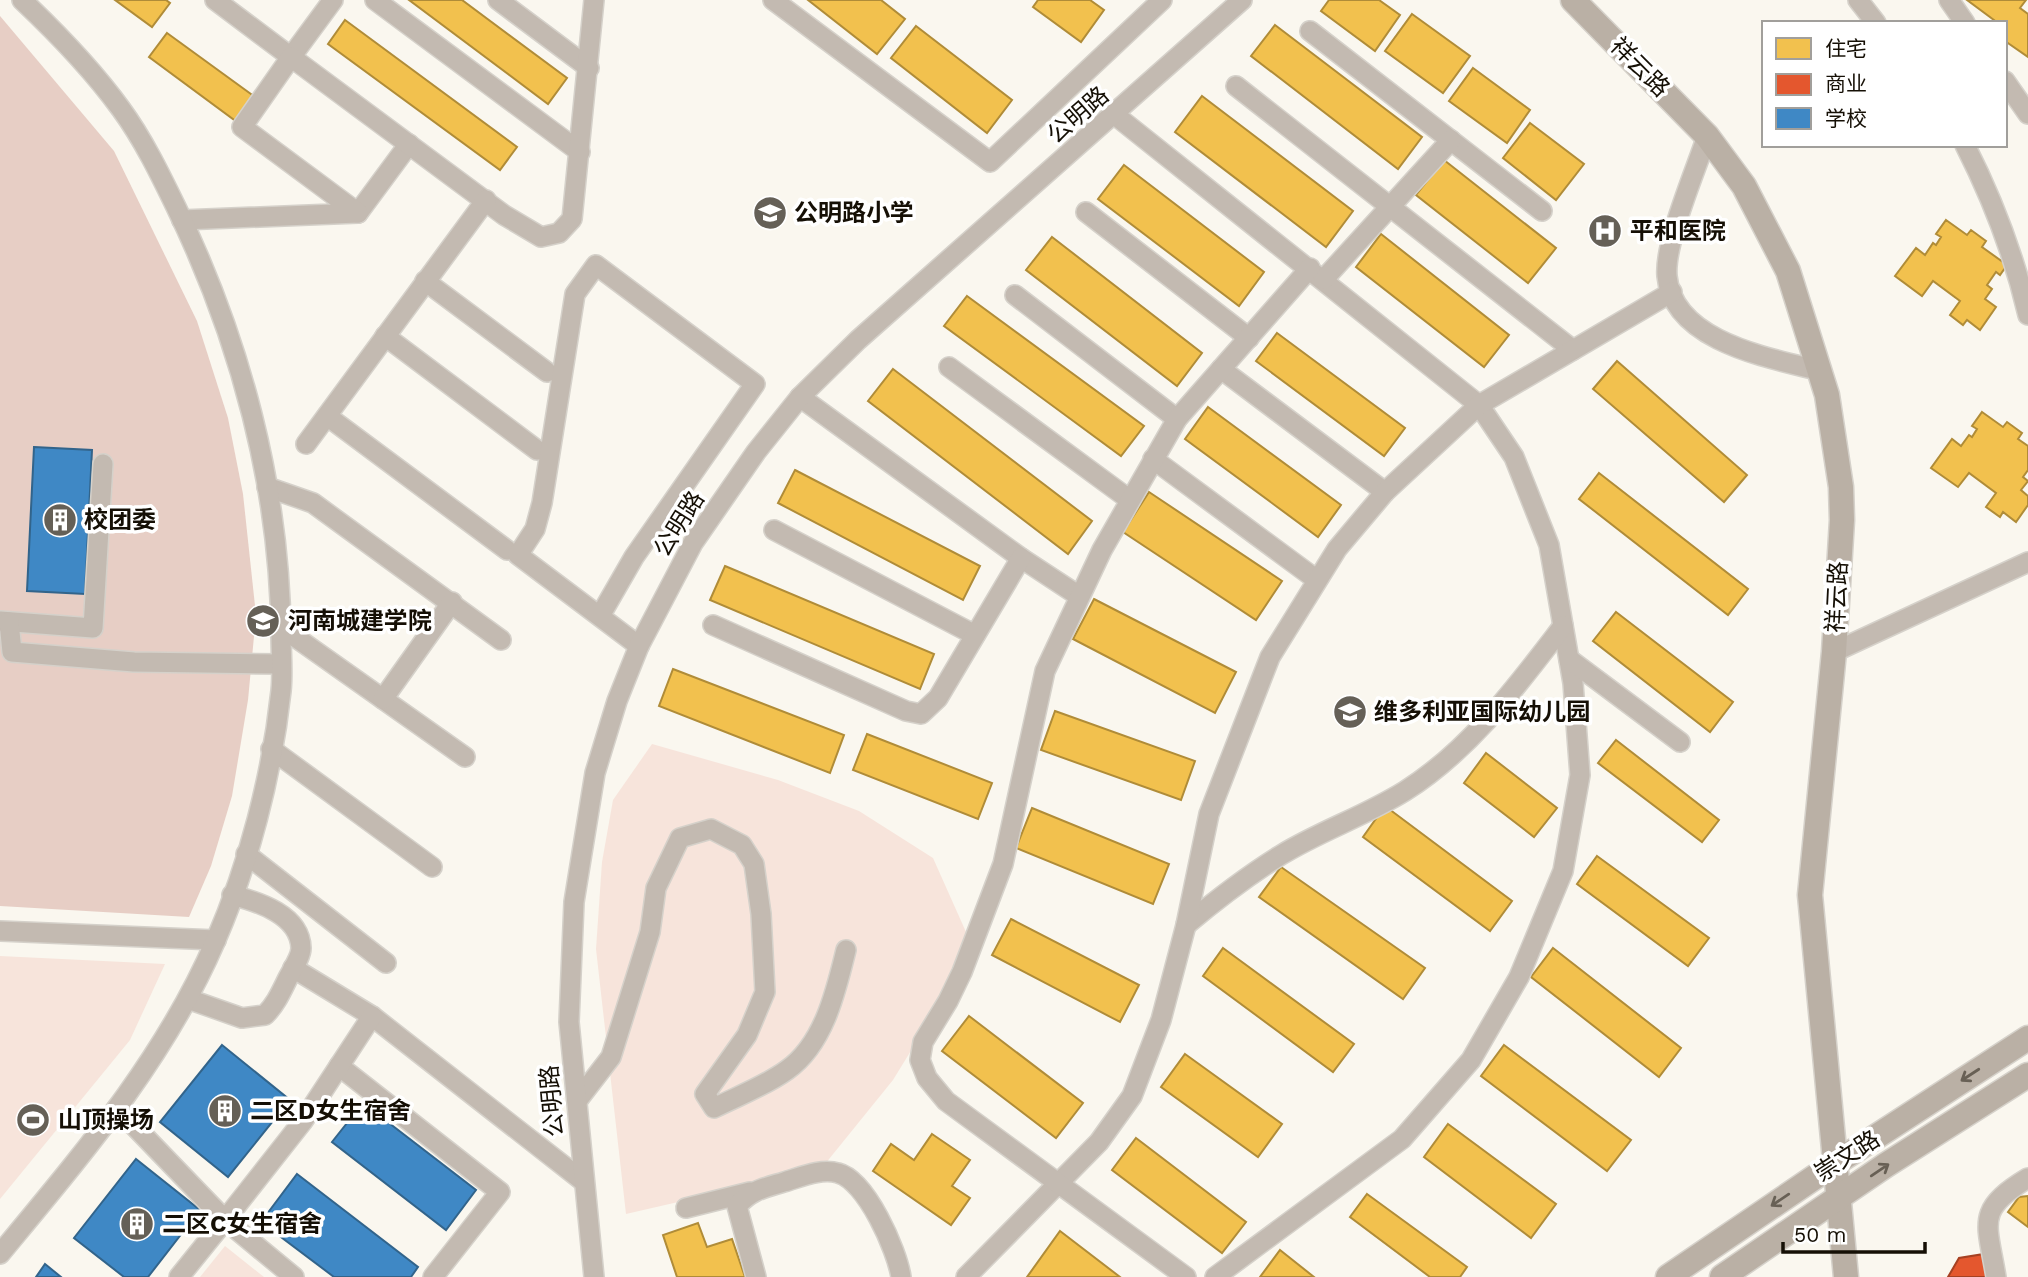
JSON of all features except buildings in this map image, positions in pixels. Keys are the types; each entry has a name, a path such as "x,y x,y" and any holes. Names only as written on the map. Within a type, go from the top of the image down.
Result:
{"main road":[{"name":"祥云路","path":"1573,0 1707,136 1744,186 1776,243 1800,300 1821,371 1834,430 1841,488 1834,652 1810,895 1846,1277"},
{"name":"崇文路","path":"1668,1277 1834,1164 2028,1038"},
{"name":"崇文路","path":"1722,1277 2028,1075"}],"street":[{"path":"0,1254 117,1108 160,1048 188,999 216,940 246,854 282,689 278,548 242,378 220,314 182,220 158,170 123,111 71,47 22,0"},
{"path":"215,0 486,200 541,237 559,233 572,219 594,0"},
{"path":"333,0 242,127 358,214"},
{"path":"374,0 580,152"},
{"path":"498,0 589,68"},
{"path":"773,0 990,162 1162,0"},
{"name":"公明路","path":"594,1277 569,1022 569,979 582,844 599,761 617,701 639,646 693,543 756,452 800,397 858,340 1242,0"},
{"path":"1858,0 1874,21"},
{"path":"1949,0 1964,21"},
{"path":"1310,31 1542,211"},
{"path":"2007,84 2028,114"},
{"path":"1236,86 1573,350"},
{"path":"1115,115 1479,405 1514,457 1549,544 1569,659 1580,775 1563,871 1519,977 1471,1060 1402,1139 1215,1277"},
{"path":"1707,136 1672,242 1667,275 1676,306 1692,321 1742,352 1821,371"},
{"path":"1186,1277 946,1101 927,1078 920,1060 923,1042 962,972 1003,864 1045,671 1079,596 1153,459 1177,419 1249,338 1390,206 1451,140"},
{"path":"358,214 409,144"},
{"path":"1966,147 1989,192 2016,266 2028,315"},
{"path":"306,444 486,200"},
{"path":"1086,212 1249,338"},
{"path":"182,220 358,214"},
{"path":"600,617 641,547 755,384 596,265 575,294 542,503 535,529 518,555 600,617 639,646"},
{"path":"425,281 547,372"},
{"path":"966,1277 1099,1142 1132,1096 1161,1020 1186,925 1209,814 1270,657 1336,549 1385,492 1479,405 1672,292"},
{"path":"1015,295 1177,419"},
{"path":"385,336 537,450"},
{"path":"949,367 1130,500"},
{"path":"1221,369 1385,492"},
{"path":"800,397 1021,558 1079,596"},
{"path":"327,416 507,550"},
{"path":"1153,459 1317,580"},
{"path":"103,464 93,628 4,621 12,652 134,662 281,664"},
{"path":"267,487 313,503 501,640"},
{"path":"774,530 975,635"},
{"path":"713,625 906,711 921,714 938,698 1021,558"},
{"path":"1834,652 2028,562"},
{"path":"383,699 452,602"},
{"path":"281,626 465,757"},
{"path":"1186,925 1223,894 1283,854 1405,791 1447,758 1509,697 1563,626"},
{"path":"1569,659 1680,743"},
{"path":"271,749 432,867"},
{"path":"577,1101 611,1057 650,932 656,888 680,838 711,829 742,845 754,864 761,914 765,992 747,1035 705,1094 714,1108 789,1069 820,1031 828,1014 846,950"},
{"path":"246,854 386,963"},
{"path":"188,999 242,1018 265,1015 276,1003 293,968 301,949 293,925 262,903 232,895"},
{"path":"0,931 216,940"},
{"path":"293,968 372,1016 583,1181"},
{"path":"179,1277 303,1121 372,1016"},
{"path":"339,1066 500,1192 433,1277"},
{"path":"117,1108 225,1220 294,1277"},
{"path":"686,1208 821,1172 840,1173 859,1191 886,1226 901,1277"},
{"path":"1996,1277 1988,1223 1990,1208 2001,1195 2028,1178"},
{"path":"750,1192 737,1206 756,1277"}],"shaded area":[{"path":"0,16 114,151 197,321 228,418 243,494 256,615 248,700 232,796 211,866 189,917 0,906"},
{"path":"652,744 778,780 859,811 933,858 966,932 936,1010 893,1080 821,1169 626,1214 596,949 602,862 613,800"},
{"name":"山顶操场","path":"0,956 165,964 130,1040 0,1199"},
{"path":"225,1246 264,1277 200,1277"}],"place":[{"name":"公明路小学","path":"770,213"},
{"name":"平和医院","path":"1605,231"},
{"name":"校团委","path":"60,520"},
{"name":"河南城建学院","path":"263,621"},
{"name":"维多利亚国际幼儿园","path":"1350,712"},
{"name":"二区D女生宿舍","path":"225,1111"},
{"name":"山顶操场","path":"33,1120"},
{"name":"二区C女生宿舍","path":"137,1224"}]}
